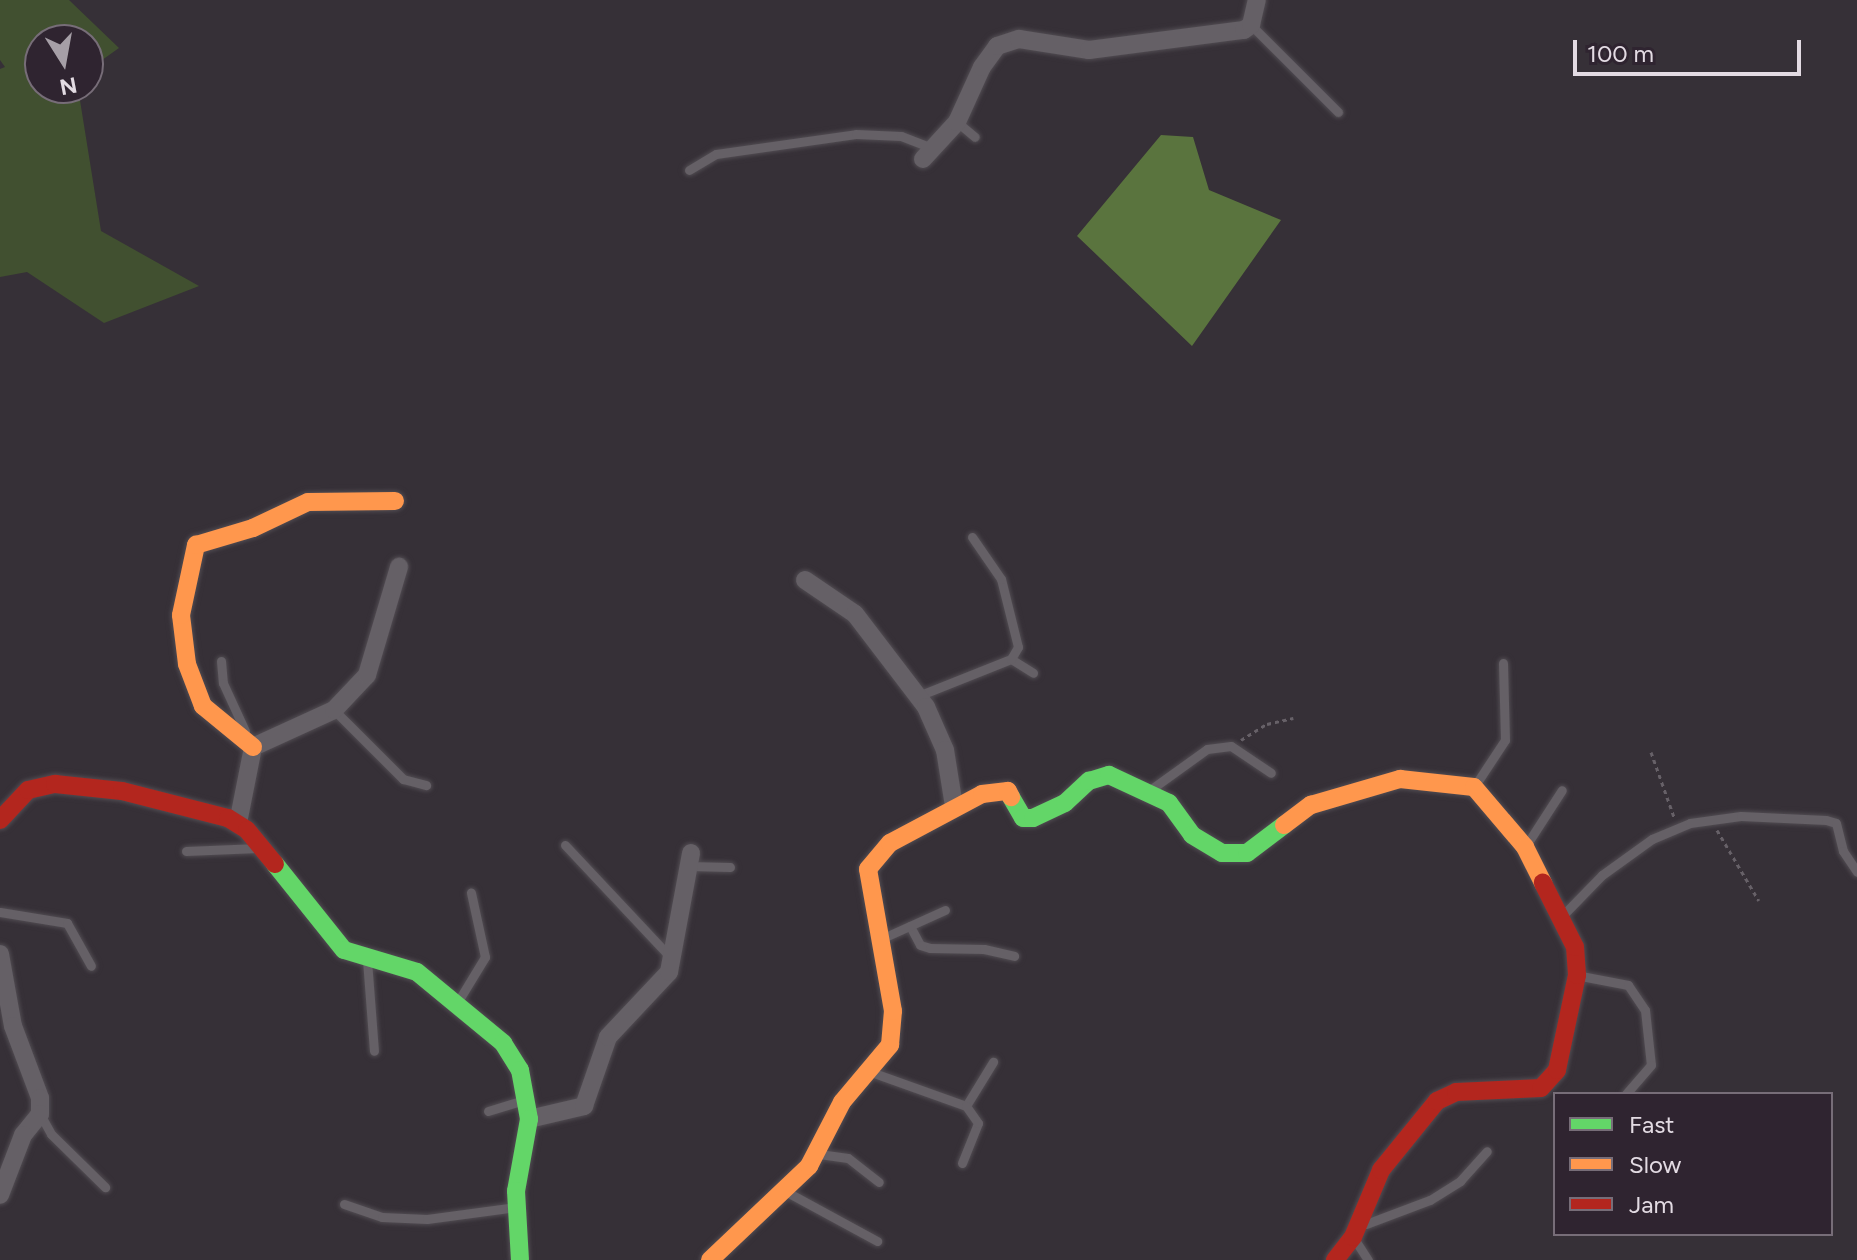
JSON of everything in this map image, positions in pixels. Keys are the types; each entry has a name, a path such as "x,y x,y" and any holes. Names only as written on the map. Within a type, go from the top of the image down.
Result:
{"street":[{"path":"928,154 957,122 997,46 1019,39 1089,50 1244,30 1251,25 1257,0"},
{"path":"250,745 203,706 187,664 181,615 196,545 207,538 253,528 308,502 395,501"},
{"path":"250,745 334,710 367,675 399,567"},
{"path":"805,580 855,614 918,696 945,750 954,806"},
{"path":"238,823 250,745"},
{"path":"710,1260 785,1191 819,1154 842,1102 871,1072 890,1045 894,1027 869,880 873,859 954,806 1001,789 1008,791 1023,818 1033,818 1065,803 1089,781 1109,775 1150,790 1169,803 1192,835 1222,853 1247,853 1311,805 1400,779 1474,787 1525,847 1575,947 1577,975 1555,1078 1541,1088 1456,1092 1437,1101 1381,1170 1355,1233 1335,1260"},
{"path":"0,820 28,790 55,784 122,791 238,823 333,940 367,957 417,972 511,1053 528,1109 516,1207 520,1260"},
{"path":"528,1109 584,1106 608,1037 662,982 673,961 690,860"},
{"path":"0,954 13,1026 40,1098 40,1114 23,1135 0,1195"}],"lane":[{"path":"1251,25 1338,112"},
{"path":"957,122 975,137"},
{"path":"689,170 716,154 856,134 901,136 928,154"},
{"path":"918,696 1011,659 1018,647 1012,610 1001,579 972,537"},
{"path":"1011,659 1033,673"},
{"path":"221,661 223,683 244,723 250,745"},
{"path":"1474,787 1505,740 1503,663"},
{"path":"334,710 403,779 426,785"},
{"path":"1150,790 1207,749 1231,746 1271,773"},
{"path":"1525,847 1562,790"},
{"path":"1560,918 1602,875 1652,839 1678,828 1711,820 1741,816 1836,823 1843,851 1857,872"},
{"path":"565,845 673,961"},
{"path":"186,851 261,848"},
{"path":"690,860 730,867"},
{"path":"455,1006 485,957 471,893"},
{"path":"880,940 945,910"},
{"path":"0,912 67,923 91,966"},
{"path":"910,926 920,945 930,948 984,949 1014,956"},
{"path":"367,957 374,1051"},
{"path":"1577,975 1628,985 1645,1010 1651,1065 1628,1092"},
{"path":"966,1106 993,1062"},
{"path":"871,1072 966,1106 978,1123 962,1163"},
{"path":"488,1111 528,1109"},
{"path":"40,1114 51,1134 105,1187"},
{"path":"1368,1260 1355,1233 1430,1200 1460,1181 1487,1151"},
{"path":"819,1154 848,1158 879,1182"},
{"path":"785,1191 877,1241"},
{"path":"344,1204 382,1217 427,1219 516,1207"}],"path":[{"path":"1231,746 1267,724 1293,718"},
{"path":"1651,752 1678,828"},
{"path":"1711,820 1759,901"}],"shaded area":[{"path":"0,0 69,0 94,24 24,24 24,104 81,104 101,231 199,286 104,323 27,272 0,277 0,69 5,67 0,60"},
{"path":"104,34 119,48 104,59"},
{"path":"1161,135 1193,137 1209,190 1281,220 1192,346 1077,236"}],"traffic: fast":[{"path":"1011,797 1023,818 1033,818 1065,803 1089,781 1109,775 1169,803 1192,835 1222,853 1247,853 1284,825"},
{"path":"275,864 344,950 417,972 503,1043 520,1070 529,1119 516,1191 520,1260"}],"traffic: slow":[{"path":"253,747 203,706 187,664 181,615 196,545 253,528 308,502 395,501"},
{"path":"1284,825 1311,805 1400,779 1474,787 1525,847 1543,883"},
{"path":"710,1260 809,1166 842,1102 890,1045 893,1011 868,869 890,843 982,794 1008,791 1011,797"}],"traffic: jam":[{"path":"0,820 28,790 55,784 122,791 228,818 247,830 275,864"},
{"path":"1335,1260 1353,1237 1381,1170 1437,1101 1456,1092 1541,1088 1557,1070 1577,975 1575,947 1543,883"}]}
